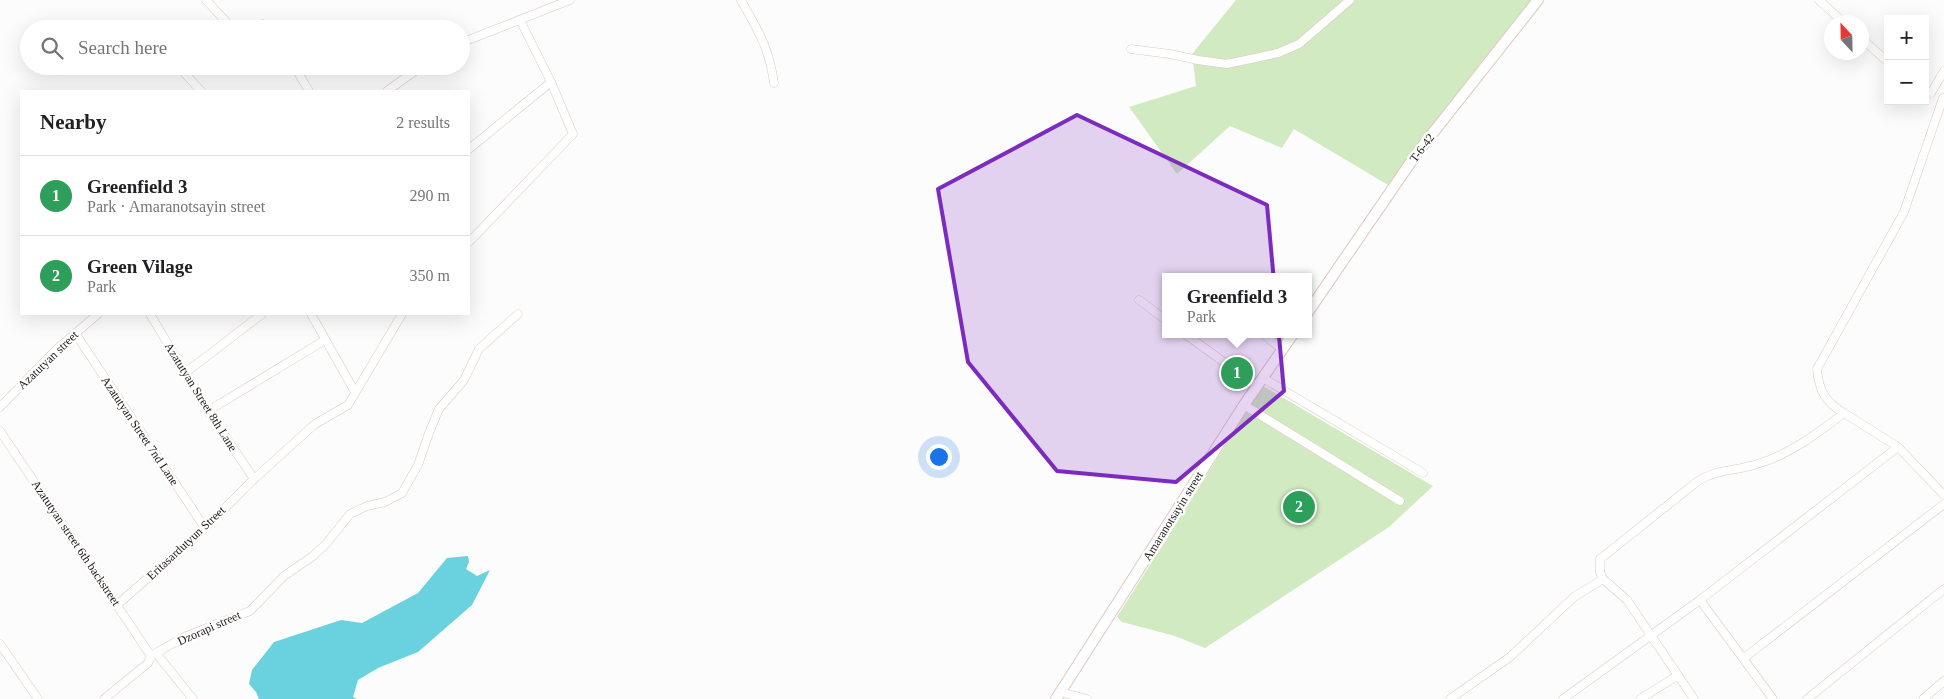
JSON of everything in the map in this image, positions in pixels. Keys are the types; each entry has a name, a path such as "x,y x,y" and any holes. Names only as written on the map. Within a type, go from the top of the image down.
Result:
{"main road":[{"name":"T-6-42","path":"1312,306 1417,154 1538,0"},
{"name":"Amaranotsayin street","path":"1059,695 1244,405 1289,338"}],"street":[{"path":"206,0 225,20"},
{"path":"470,40 570,0"},
{"path":"741,0 766,44 774,83"},
{"path":"1131,49 1228,64 1278,53 1299,44 1350,0"},
{"path":"1818,0 1835,15"},
{"path":"470,241 573,134 551,82 520,20"},
{"path":"1869,45 1886,60"},
{"path":"1929,90 1944,71"},
{"path":"187,75 201,90"},
{"path":"299,75 308,90"},
{"path":"387,90 409,75"},
{"path":"470,148 551,82"},
{"path":"1929,91 1944,98 1904,212 1817,369 1819,386 1830,405 1898,447 1944,495"},
{"path":"1138,300 1162,317"},
{"name":"Dzorapi street","path":"104,699 148,663 154,655 184,637 250,611 284,576 313,556 326,544 350,514 367,506 385,502 402,492 418,465 440,409 464,380 478,349 518,314"},
{"name":"Azatutyan street","path":"0,407 57,349 97,315"},
{"name":"Azatutyan Street 8th Lane","path":"151,315 208,411 254,479"},
{"path":"185,372 261,315"},
{"path":"312,315 355,392"},
{"path":"254,479 314,424 348,405 401,315"},
{"name":"Azatutyan Street 7nd Lane","path":"75,333 205,528"},
{"path":"1191,338 1260,382 1423,473"},
{"path":"1268,338 1282,349"},
{"path":"208,411 325,340"},
{"path":"1244,405 1400,501"},
{"path":"1694,699 1627,600 1603,579 1600,572 1600,559 1709,474 1757,464 1789,450 1816,434 1844,413"},
{"name":"Azatutyan street 6th backstreet","path":"0,431 117,605 154,655 193,699"},
{"path":"1563,699 1651,637 1898,447"},
{"name":"Eritasardutyun Street","path":"117,605 205,528 254,479"},
{"path":"1744,658 1944,504"},
{"path":"1450,699 1510,657 1574,597 1603,579"},
{"path":"1807,699 1944,589"},
{"path":"1700,600 1773,699"},
{"path":"0,644 38,699"},
{"path":"1640,699 1678,676"},
{"path":"1923,699 1944,681"},
{"path":"1059,695 1087,699"}],"highlighted area":[{"path":"1077,115 1267,205 1284,391 1176,482 1057,471 968,362 938,189"}],"green space":[{"path":"1236,0 1532,0 1388,185 1294,129 1282,148 1230,126 1177,174 1129,107 1196,86 1192,54"},
{"path":"1263,386 1433,486 1389,527 1205,648 1175,636 1122,622 1117,617"}],"water":[{"path":"468,556 469,562 466,569 477,576 490,570 472,605 418,652 378,668 358,680 353,697 357,699 259,699 249,684 252,670 274,642 341,620 362,623 418,593 447,558"}],"place":[{"name":"Greenfield 3","path":"1237,373"},
{"name":"Green Vilage","path":"1299,507"}]}
